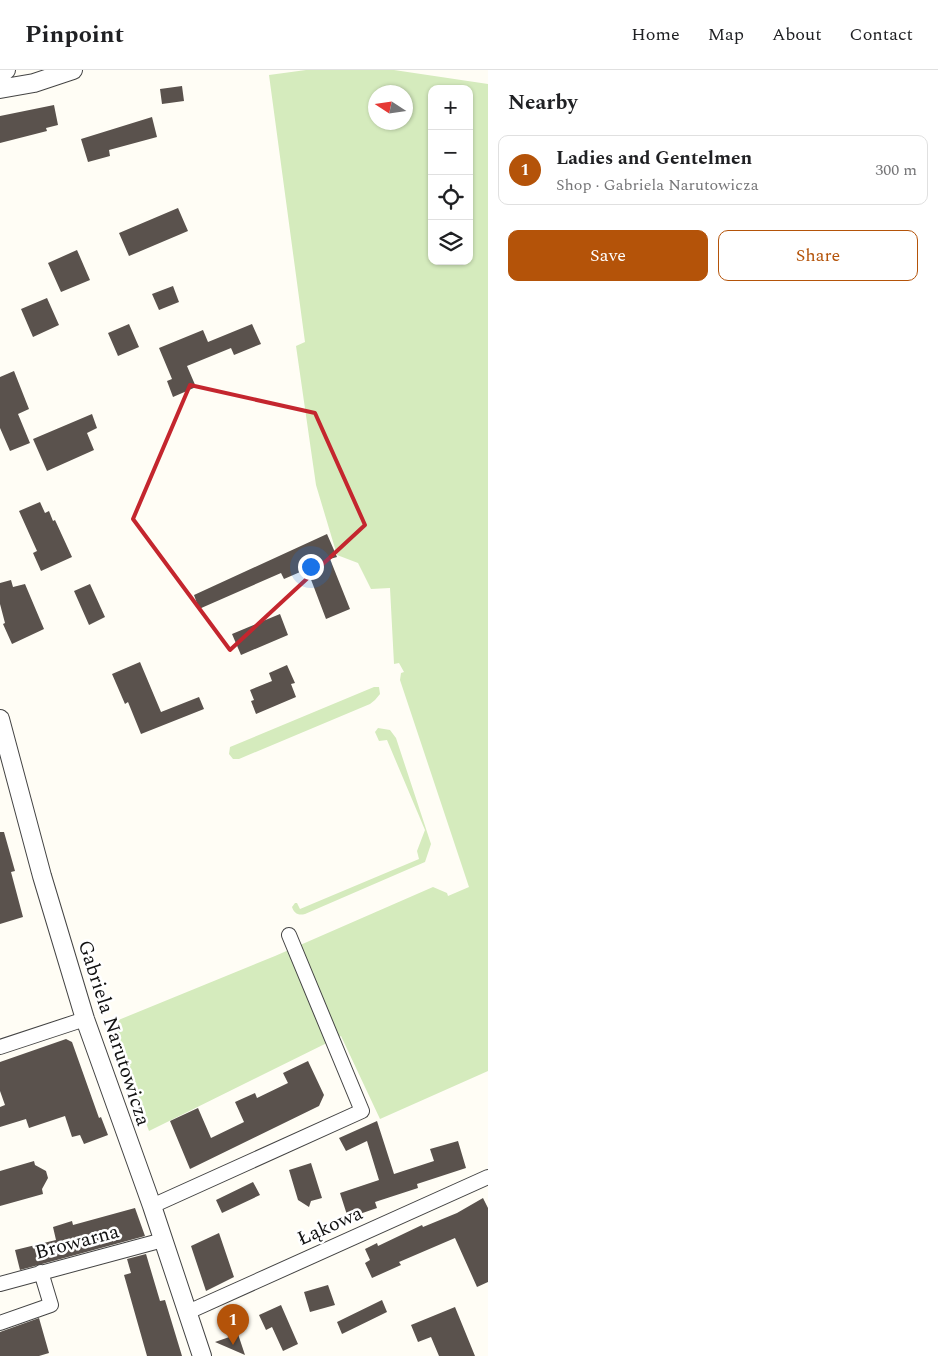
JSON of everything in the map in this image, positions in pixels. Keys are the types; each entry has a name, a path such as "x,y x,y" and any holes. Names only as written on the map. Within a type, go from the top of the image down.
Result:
{"street":[{"path":"0,71 6,70"},
{"path":"0,89 34,83 73,70"},
{"name":"Gabriela Narutowicza","path":"0,719 42,876 85,1019 152,1206 202,1356"},
{"path":"152,1206 362,1111 289,935"},
{"path":"0,1048 85,1019"},
{"name":"Łąkowa","path":"188,1312 488,1177"},
{"name":"Browarna","path":"0,1284 163,1240"},
{"path":"0,1323 51,1305 41,1272"}],"highlighted area":[{"path":"190,385 315,413 365,525 230,650 133,519"}],"green space":[{"path":"306,70 394,70 488,84 488,1071 380,1119 341,1036 149,1131 112,1031 116,1021 275,956 433,887 447,893 448,896 469,887 400,680 401,673 404,672 399,663 394,664 390,588 371,589 358,563 337,555 316,485 296,346 305,342 269,75"},
{"path":"374,687 379,687 380,694 370,704 239,759 233,759 229,754 230,747"},
{"path":"378,728 390,730 396,738 431,844 425,862 303,915 298,914 292,907 295,903 297,903 300,909 419,859 417,851 425,830 387,740 379,741 375,732"}],"building":[{"path":"182,86 184,101 162,104 160,89"},
{"path":"54,105 58,125 46,128 47,131 0,143 0,116"},
{"path":"152,117 157,137 109,150 110,156 88,162 81,139"},
{"path":"178,208 188,231 129,256 119,233"},
{"path":"77,250 90,280 61,292 48,263"},
{"path":"173,286 179,302 159,310 152,294"},
{"path":"47,298 59,325 33,337 21,309"},
{"path":"129,324 139,347 118,356 108,333"},
{"path":"252,324 261,344 234,355 231,348 187,366 196,387 173,397 167,381 172,379 159,348 203,330 208,342"},
{"path":"14,371 29,409 18,414 30,443 10,451 0,428 0,377"},
{"path":"92,414 97,428 87,433 94,450 47,471 33,439"},
{"path":"40,502 45,513 49,511 53,521 55,520 72,557 41,571 33,553 37,551 19,511"},
{"path":"327,534 337,557 330,559 350,609 326,619 307,569 284,579 281,573 199,609 194,595"},
{"path":"11,580 13,587 25,584 44,629 12,644 3,624 5,623 0,604 0,583"},
{"path":"90,584 105,617 89,625 74,591"},
{"path":"280,614 288,635 241,655 232,634"},
{"path":"140,662 161,712 199,697 204,709 141,734 128,702 125,704 112,674"},
{"path":"287,665 295,683 291,684 296,697 256,714 251,701 254,700 250,690 272,681 269,673"},
{"path":"0,832 4,832 15,871 11,872 23,917 0,924"},
{"path":"66,1039 72,1042 99,1118 101,1117 108,1135 84,1144 80,1135 72,1137 65,1116 29,1128 26,1119 0,1127 0,1107 5,1105 0,1091 0,1062"},
{"path":"308,1061 324,1095 319,1106 190,1169 170,1121 198,1108 211,1138 244,1122 235,1102 255,1093 257,1098 288,1083 283,1073"},
{"path":"377,1121 394,1174 434,1161 430,1149 458,1141 466,1168 417,1184 418,1188 375,1202 377,1208 348,1218 340,1193 379,1180 367,1141 346,1151 339,1138"},
{"path":"34,1161 35,1165 46,1171 48,1178 42,1189 43,1194 0,1206 0,1171"},
{"path":"311,1163 322,1198 311,1201 309,1207 298,1200 289,1170"},
{"path":"253,1182 260,1195 222,1213 216,1200"},
{"path":"483,1198 488,1208 488,1282 477,1287 455,1238 399,1262 401,1265 372,1278 365,1263 370,1260 365,1249 377,1243 378,1246 422,1225 423,1227 457,1213"},
{"path":"135,1208 145,1236 20,1270 15,1250 56,1240 53,1227 72,1221 73,1225"},
{"path":"219,1233 234,1277 206,1291 191,1246"},
{"path":"146,1254 160,1301 165,1300 182,1356 147,1356 124,1275 131,1273 127,1259"},
{"path":"328,1285 335,1305 310,1312 304,1292"},
{"path":"382,1300 387,1312 342,1334 337,1322"},
{"path":"281,1305 298,1344 283,1351 272,1327 266,1330 259,1315"},
{"path":"455,1307 475,1356 439,1356 431,1337 418,1342 411,1325"},
{"path":"39,1318 49,1353 39,1356 0,1356 0,1332"},
{"path":"238,1334 245,1355 215,1342"}],"place":[{"name":"Ladies and Gentelmen","path":"233,1345"}]}
